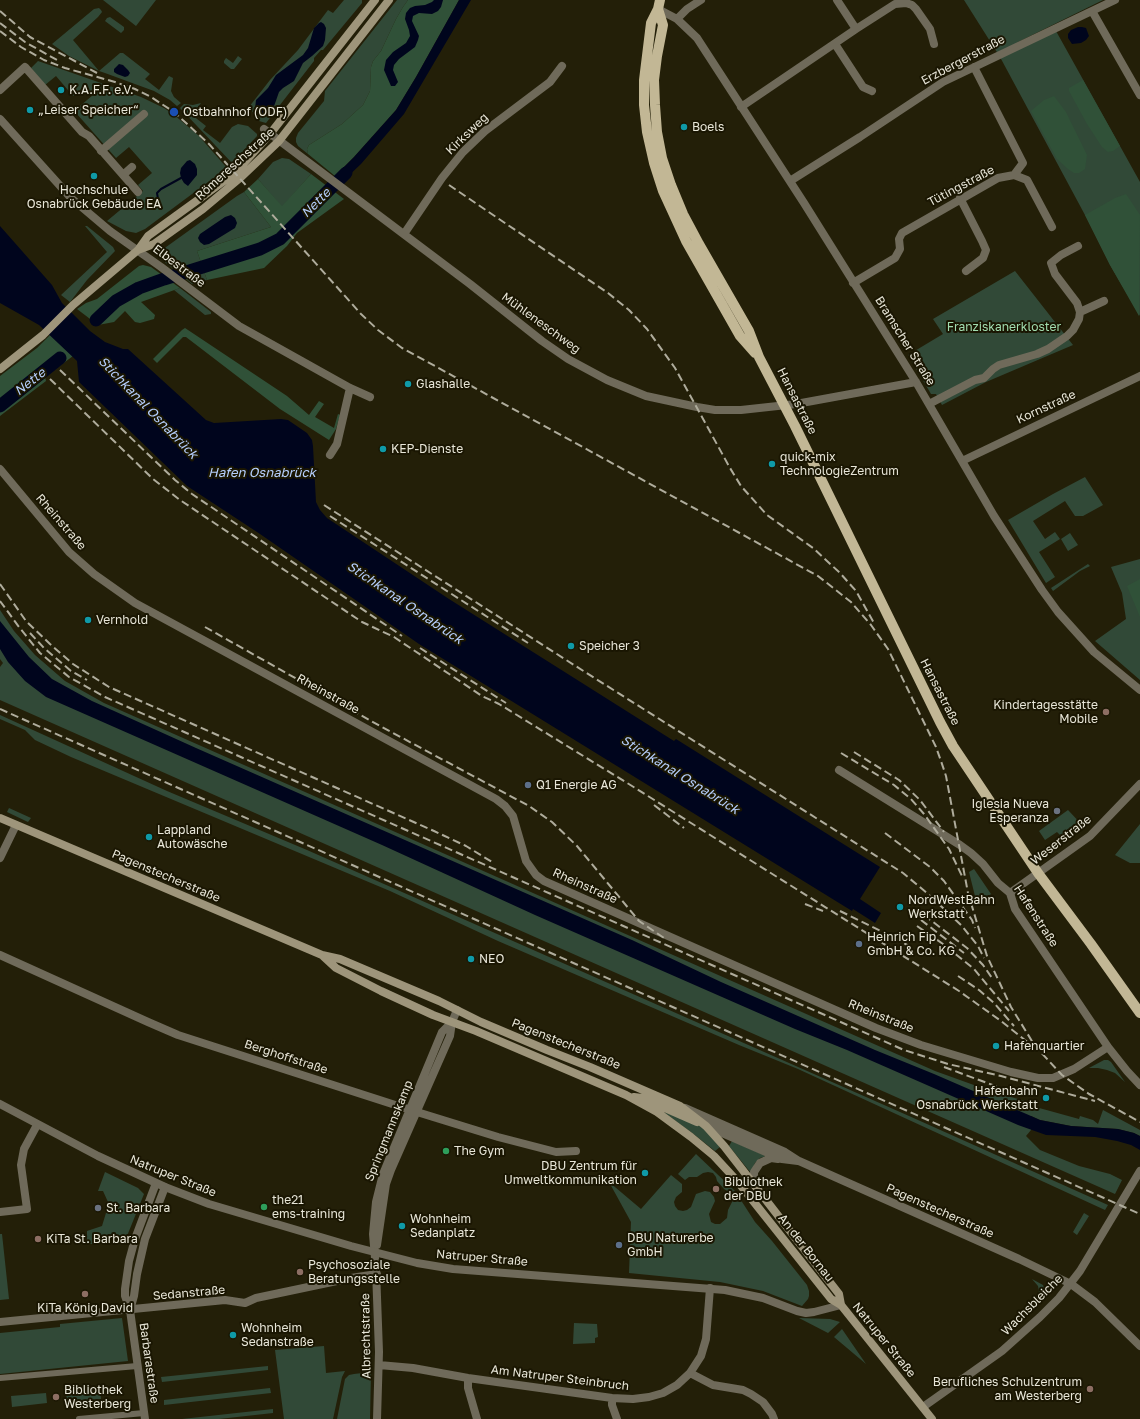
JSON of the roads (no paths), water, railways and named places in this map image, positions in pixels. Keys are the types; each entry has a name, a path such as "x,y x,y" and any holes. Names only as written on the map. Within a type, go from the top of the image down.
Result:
{"main road":[{"name":"Römereschstraße","path":"0,369 43,336 73,305 138,250 148,236 235,173 374,0"},
{"name":"Römereschstraße","path":"138,250 154,244 204,209 240,178 279,141 389,0"},
{"name":"Hansastraße","path":"659,4 662,25 654,80 657,132 662,158 683,214 749,331 759,357 785,406 940,722 964,763 1038,873 1140,1013"},
{"name":"Pagenstecherstraße","path":"0,818 322,955 340,959 488,1025 680,1106"},
{"name":"Pagenstecherstraße","path":"322,955 336,968 433,1015 626,1095"},
{"name":"An der Bornau","path":"626,1095 672,1122 714,1156 738,1182 831,1299 841,1305"},
{"path":"626,1095 642,1098 706,1126"},
{"name":"An der Bornau","path":"680,1106 706,1126 724,1146 839,1294 841,1305"},
{"name":"Natruper Straße","path":"841,1305 932,1419"}],"street":[{"path":"677,19 700,0"},
{"path":"837,0 856,29"},
{"name":"Erzbergerstraße","path":"790,181 860,137 933,88 1115,0"},
{"path":"741,107 890,6 900,3 912,5 930,29 934,44"},
{"name":"Bramscher Straße","path":"659,4 697,38 790,181 916,382 1042,590 1058,612 1094,652 1140,690"},
{"path":"1092,11 1140,95"},
{"path":"835,44 863,87 872,91"},
{"name":"Kirksweg","path":"404,234 442,178 463,152 485,131 550,82 562,66"},
{"path":"0,90 25,67 82,132 88,136 138,192"},
{"name":"Tütingstraße","path":"854,283 895,258 900,249 899,239 902,232 998,178 1014,174 1023,163 974,67"},
{"path":"101,151 144,114"},
{"name":"Elbestraße","path":"0,119 71,198 98,221 239,326 350,388 370,397"},
{"name":"Mühleneschweg","path":"267,132 404,234 542,341 568,359 607,380 646,396 717,410 741,410 785,406 916,382"},
{"path":"123,175 132,167"},
{"path":"1014,174 1028,180 1052,227"},
{"path":"960,198 986,250 983,258 966,272"},
{"path":"929,404 975,380 984,378 993,369 1000,365 1037,354 1048,349 1073,330 1079,319 1080,312 1077,303 1055,274 1051,263 1061,255 1078,246"},
{"path":"1080,312 1104,301"},
{"name":"Kornstraße","path":"962,460 1140,376"},
{"path":"330,455 337,444 350,388"},
{"name":"Rheinstraße","path":"0,469 69,552 94,574 135,603 496,799 505,806 513,816 526,861 536,875 544,881 876,1028 921,1045 1011,1072 1038,1078 1053,1078 1074,1069 1108,1047"},
{"name":"Hafenstraße","path":"839,770 971,852 984,864 998,883 1010,893 1015,909 1108,1047 1126,1071 1140,1085"},
{"name":"Weserstraße","path":"1010,893 1090,836 1140,784"},
{"path":"0,858 16,825"},
{"name":"Berghoffstraße","path":"0,955 178,1035 498,1137 556,1152 576,1151"},
{"name":"Springmannskamp","path":"376,1252 386,1184 442,1032 452,1022 457,1010"},
{"name":"Natruper Straße","path":"0,1104 37,1125 156,1184 209,1204 417,1263 453,1269 710,1288 763,1298 806,1313 829,1309 841,1305"},
{"name":"Pagenstecherstraße","path":"680,1106 785,1152 799,1161 1019,1259 1071,1284 1095,1302 1140,1346"},
{"path":"0,1212 27,1209 21,1165 24,1149 37,1125"},
{"name":"Pagenstecherstraße","path":"706,1126 782,1159 799,1161"},
{"path":"756,1187 754,1172 760,1164 771,1158 782,1159"},
{"name":"Wachsbleiche","path":"923,1407 1012,1343 1045,1312 1071,1284 1140,1171"},
{"name":"Barbarastraße","path":"144,1416 130,1310 125,1296 129,1261 137,1232 156,1184"},
{"name":"Barbarastraße","path":"130,1310 144,1244 165,1187"},
{"name":"Albrechtstraße","path":"376,1252 379,1365 377,1419"},
{"name":"Sedanstraße","path":"0,1322 226,1300 245,1303 256,1298 376,1274"},
{"name":"Am Natruper Steinbruch","path":"379,1365 413,1368 468,1378 612,1398 633,1399 649,1397 664,1393 678,1385 690,1373 701,1356 706,1339 710,1288"},
{"path":"0,1378 137,1366"},
{"path":"690,1373 713,1385 743,1390 751,1394 764,1402 774,1419"},
{"path":"468,1378 468,1388 477,1419"},
{"path":"612,1398 612,1405 616,1419"},
{"path":"79,1419 144,1416"}],"water":[{"path":"434,0 443,0 438,11 432,14 419,13 413,16 412,21 419,36 418,40 415,47 399,59 394,65 393,70 398,82 395,86 391,86 384,70 386,60 393,52 406,43 410,36 405,19 406,13 410,8 425,5"},
{"path":"459,0 471,0 404,114 361,164 342,182 335,176 396,110"},
{"path":"321,22 326,28 323,46 303,63 294,81 279,92 272,112 265,117 261,117 255,109 256,100 268,88 276,75 303,55 308,48 314,28"},
{"path":"1078,27 1086,28 1089,36 1081,43 1072,44 1068,38 1068,34 1071,30"},
{"path":"119,64 123,65 128,70 130,73 128,76 125,77 114,72 114,69"},
{"path":"190,160 195,164 197,175 188,186 184,183 180,173 181,168 187,161"},
{"path":"231,215 235,218 237,223 235,228 209,244 204,245 200,242 198,238 200,234 225,217"},
{"name":"Hafen Osnabrück","path":"0,226 52,285 62,303 90,331 105,342 123,349 128,349 206,420 214,423 281,419 288,420 307,433 312,440 313,446 316,502 320,510 327,518 449,599 674,741 676,739 880,867 860,899 881,913 875,923 853,909 852,911 419,644 260,534 187,486 79,382 77,361 39,325 0,303"},
{"path":"0,621 29,657 52,679 92,701 632,940 721,982 875,1050 1040,1120 1071,1126 1118,1129 1134,1133 1140,1136 1140,1150 1131,1145 1117,1141 1095,1137 1046,1135 1018,1125 535,915 382,845 46,697 25,681 8,662 0,649"}],"waterway":[{"name":"Nette","path":"96,320 116,301 139,288 260,249 280,239 346,173"},
{"path":"158,199 157,193 161,189 181,178"},
{"name":"Nette","path":"0,406 60,358"}],"railway":[{"path":"0,11 30,37 97,73"},
{"path":"0,23 25,42 57,60"},
{"path":"0,31 21,47 44,60 65,68 135,89 151,97 174,112 209,144 361,314 378,330 402,348 818,576 851,602 871,625 888,649 936,747 946,776 968,893 987,956 1011,1007 1035,1046 1062,1075 1089,1094 1140,1122"},
{"path":"449,185 608,293 629,310 647,329 675,368 741,486 767,515 813,548 840,573 856,591 874,623"},
{"path":"60,370 175,480 192,494 402,636"},
{"path":"50,379 153,479 180,500 362,622 394,637 482,696 499,704 632,786 959,991 1030,1044"},
{"path":"324,505 903,873 962,926 978,946 984,958"},
{"path":"330,516 528,643"},
{"path":"0,584 26,621 50,644 73,664 109,687 434,831 466,846 492,862"},
{"path":"0,601 40,653 69,677 105,697 904,1050 948,1064 1001,1076 1095,1101"},
{"path":"205,627 380,726 529,806 552,822 577,846 639,921 667,940"},
{"path":"30,633 44,648 71,671 87,680"},
{"path":"420,648 506,703"},
{"path":"0,709 1140,1214"},
{"path":"854,752 899,780 920,800 944,832"},
{"path":"841,753 894,785 911,799 924,814 949,849 962,876"},
{"path":"654,805 684,828"},
{"path":"885,833 930,867 944,881 972,920 975,928"},
{"path":"805,904 823,911"},
{"path":"840,911 911,947"},
{"path":"924,915 967,948 983,965 992,978"},
{"path":"921,920 964,953"},
{"path":"917,926 943,944 974,969 1009,1011"},
{"path":"958,976 979,990 994,1003 1014,1026"},
{"path":"944,1067 998,1087"}],"place":[{"name":"K.A.F.F. e.V.","path":"61,90"},
{"name":"„Leiser Speicher“","path":"30,110"},
{"name":"Ostbahnhof (ODF)","path":"174,112"},
{"name":"Boels","path":"684,127"},
{"name":"Hochschule Osnabrück Gebäude EA","path":"94,176"},
{"name":"Glashalle","path":"408,384"},
{"name":"KEP-Dienste","path":"383,449"},
{"name":"quick-mix TechnologieZentrum","path":"772,464"},
{"name":"Vernhold","path":"88,620"},
{"name":"Speicher 3","path":"571,646"},
{"name":"Kindertagesstätte Mobile","path":"1106,712"},
{"name":"Q1 Energie AG","path":"528,785"},
{"name":"Iglesia Nueva Esperanza","path":"1057,811"},
{"name":"Lappland Autowäsche","path":"149,837"},
{"name":"NordWestBahn Werkstatt","path":"900,907"},
{"name":"Heinrich Fip GmbH & Co. KG","path":"859,944"},
{"name":"NEO","path":"471,959"},
{"name":"Hafenquartier","path":"996,1046"},
{"name":"Hafenbahn Osnabrück Werkstatt","path":"1046,1098"},
{"name":"The Gym","path":"446,1151"},
{"name":"DBU Zentrum für Umweltkommunikation","path":"645,1173"},
{"name":"Bibliothek der DBU","path":"716,1189"},
{"name":"the21 ems-training","path":"264,1207"},
{"name":"St. Barbara","path":"98,1208"},
{"name":"Wohnheim Sedanplatz","path":"402,1226"},
{"name":"KiTa St. Barbara","path":"38,1239"},
{"name":"DBU Naturerbe GmbH","path":"619,1245"},
{"name":"Psychosoziale Beratungsstelle","path":"300,1272"},
{"name":"KiTa König David","path":"85,1294"},
{"name":"Wohnheim Sedanstraße","path":"233,1335"},
{"name":"Berufliches Schulzentrum am Westerberg","path":"1090,1389"},
{"name":"Bibliothek Westerberg","path":"56,1397"}],"park label":[{"name":"Franziskanerkloster","path":"1004,327"}],"water label":[{"name":"Stichkanal Osnabrück","path":"148,408"},
{"name":"Stichkanal Osnabrück","path":"405,603"},
{"name":"Stichkanal Osnabrück","path":"680,775"}]}
